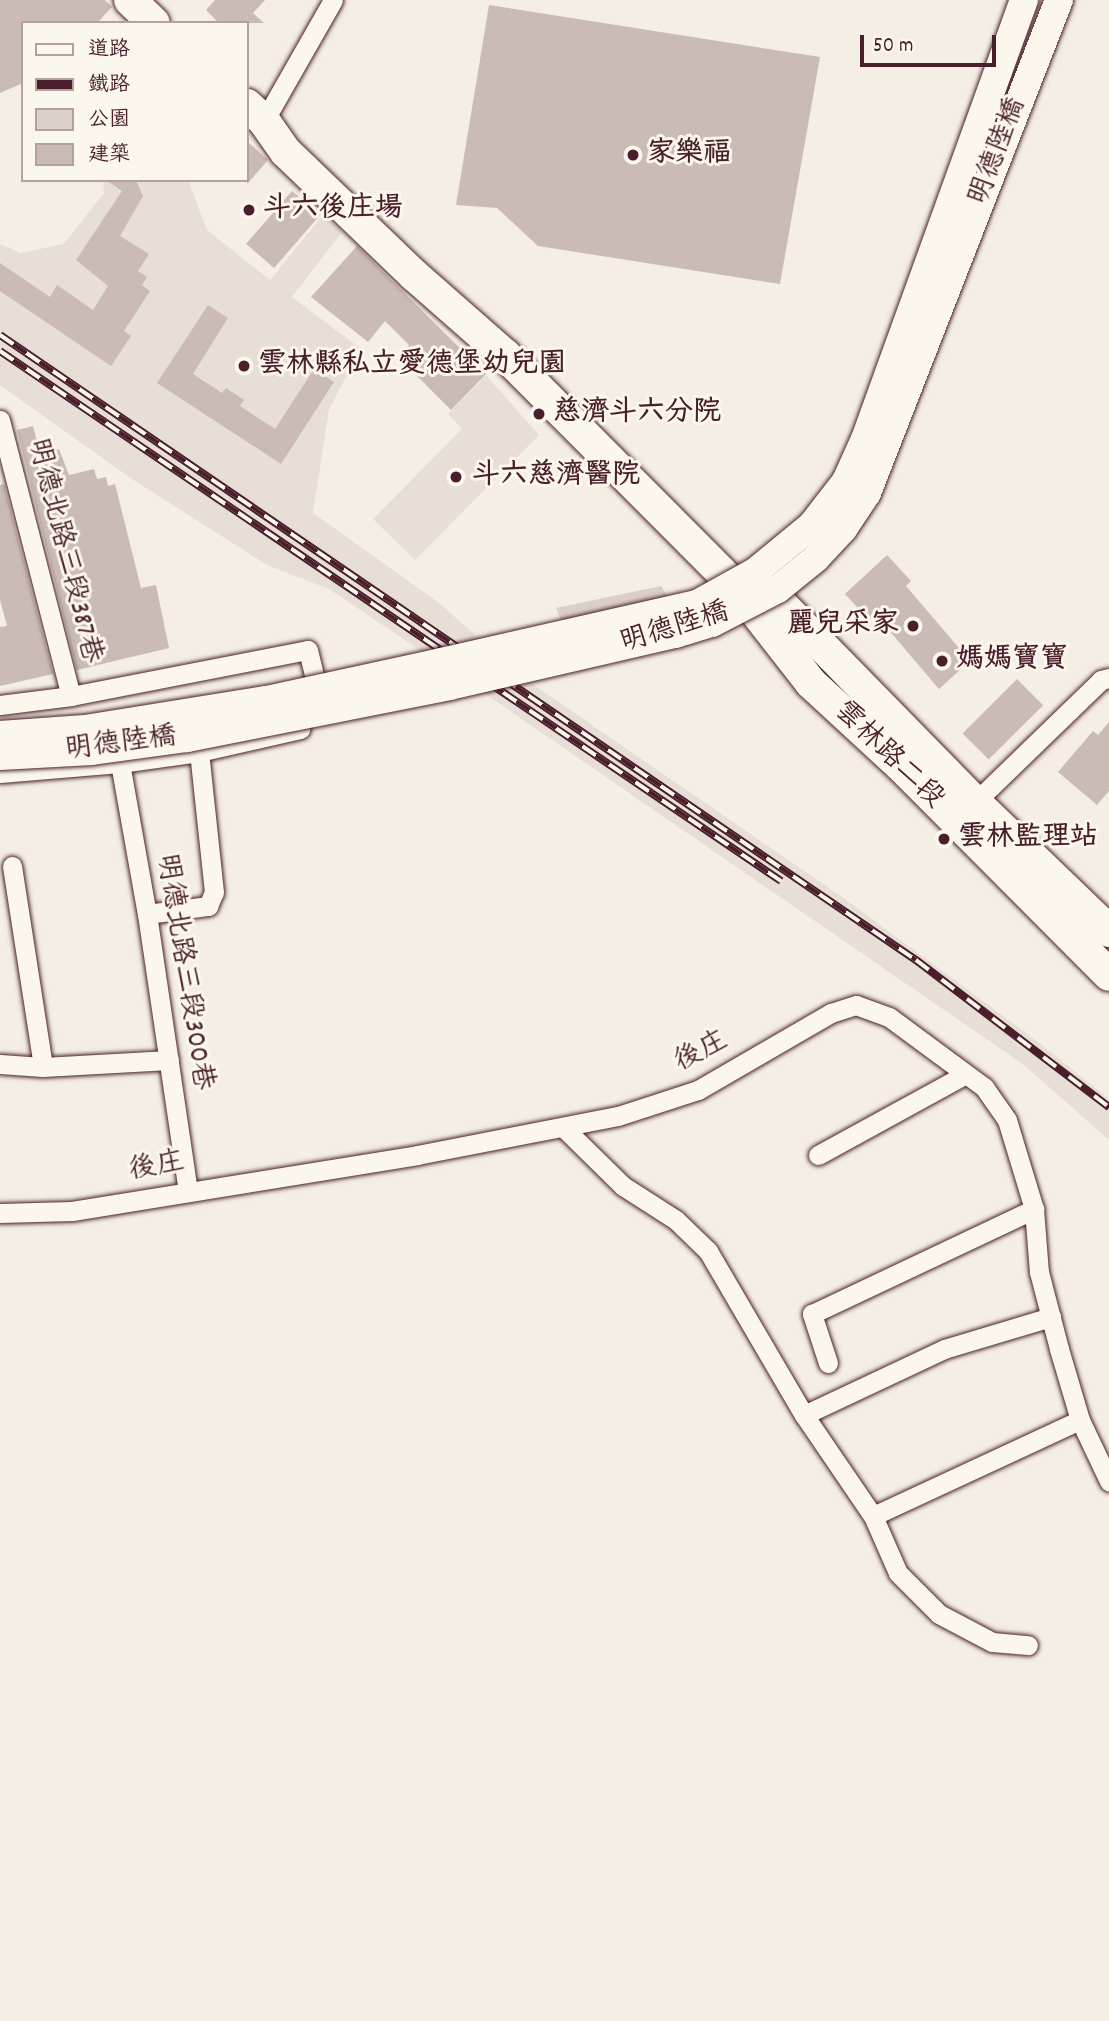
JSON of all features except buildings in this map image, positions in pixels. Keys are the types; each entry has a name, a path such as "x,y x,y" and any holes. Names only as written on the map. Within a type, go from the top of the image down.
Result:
{"main road":[{"path":"130,0 152,21"},
{"name":"明德陸橋","path":"0,735 85,729 294,694 663,613 697,604 755,572 812,525 846,481 865,439 1024,0"},
{"name":"明德陸橋","path":"0,756 92,751 187,738 449,686 675,634 712,623 778,589 816,558 843,529 867,493 1059,0"},
{"name":"雲林路二段","path":"255,113 286,152 414,275 505,355 736,587 811,683 1109,931"},
{"name":"雲林路二段","path":"736,587 782,604 1109,975"}],"street":[{"path":"255,113 332,0"},
{"name":"明德北路三段387巷","path":"0,420 71,696"},
{"path":"0,705 71,696 308,650 326,724 199,752 120,763 0,773"},
{"path":"965,811 1106,682"},
{"path":"147,914 208,906 214,892 199,752"},
{"name":"明德北路三段300巷","path":"120,763 147,914 188,1190"},
{"path":"12,866 43,1067"},
{"name":"後庄","path":"0,1213 72,1211 188,1190 418,1155 618,1116 698,1090 831,1013 856,1005 889,1017 964,1075 984,1087 1007,1120 1034,1209 1039,1272 1080,1420 1109,1481"},
{"path":"0,1064 43,1067 169,1060"},
{"path":"818,1155 964,1075"},
{"path":"564,1128 623,1186 676,1220 708,1251 804,1415 873,1516 898,1573 939,1614 992,1642 1028,1645"},
{"path":"828,1363 812,1314 1034,1209"},
{"path":"804,1415 944,1349 1051,1317"},
{"path":"873,1516 1080,1420"}],"shaded area":[{"path":"103,182 189,182 207,230 270,280 323,215 342,232 292,297 361,349 329,409 313,513 439,603 528,681 845,899 1033,1038 1109,1099 1109,1140 1024,1065 481,691 329,589 267,565 132,479 0,385 0,244 20,253 64,244 104,193"},
{"name":"斗六慈濟醫院","path":"486,375 539,435 415,560 373,519 462,429 448,414"}],"green space":[{"path":"661,586 692,635 578,663 556,608"}],"railway":[{"path":"0,335 916,960 1109,1107"},
{"path":"0,351 781,881"}],"place":[{"name":"家樂福","path":"633,155"},
{"name":"斗六後庄場","path":"249,210"},
{"name":"雲林縣私立愛德堡幼兒園","path":"244,366"},
{"name":"慈濟斗六分院","path":"539,414"},
{"name":"斗六慈濟醫院","path":"456,477"},
{"name":"麗兒采家","path":"913,626"},
{"name":"媽媽寶寶","path":"942,661"},
{"name":"雲林監理站","path":"944,839"}]}
